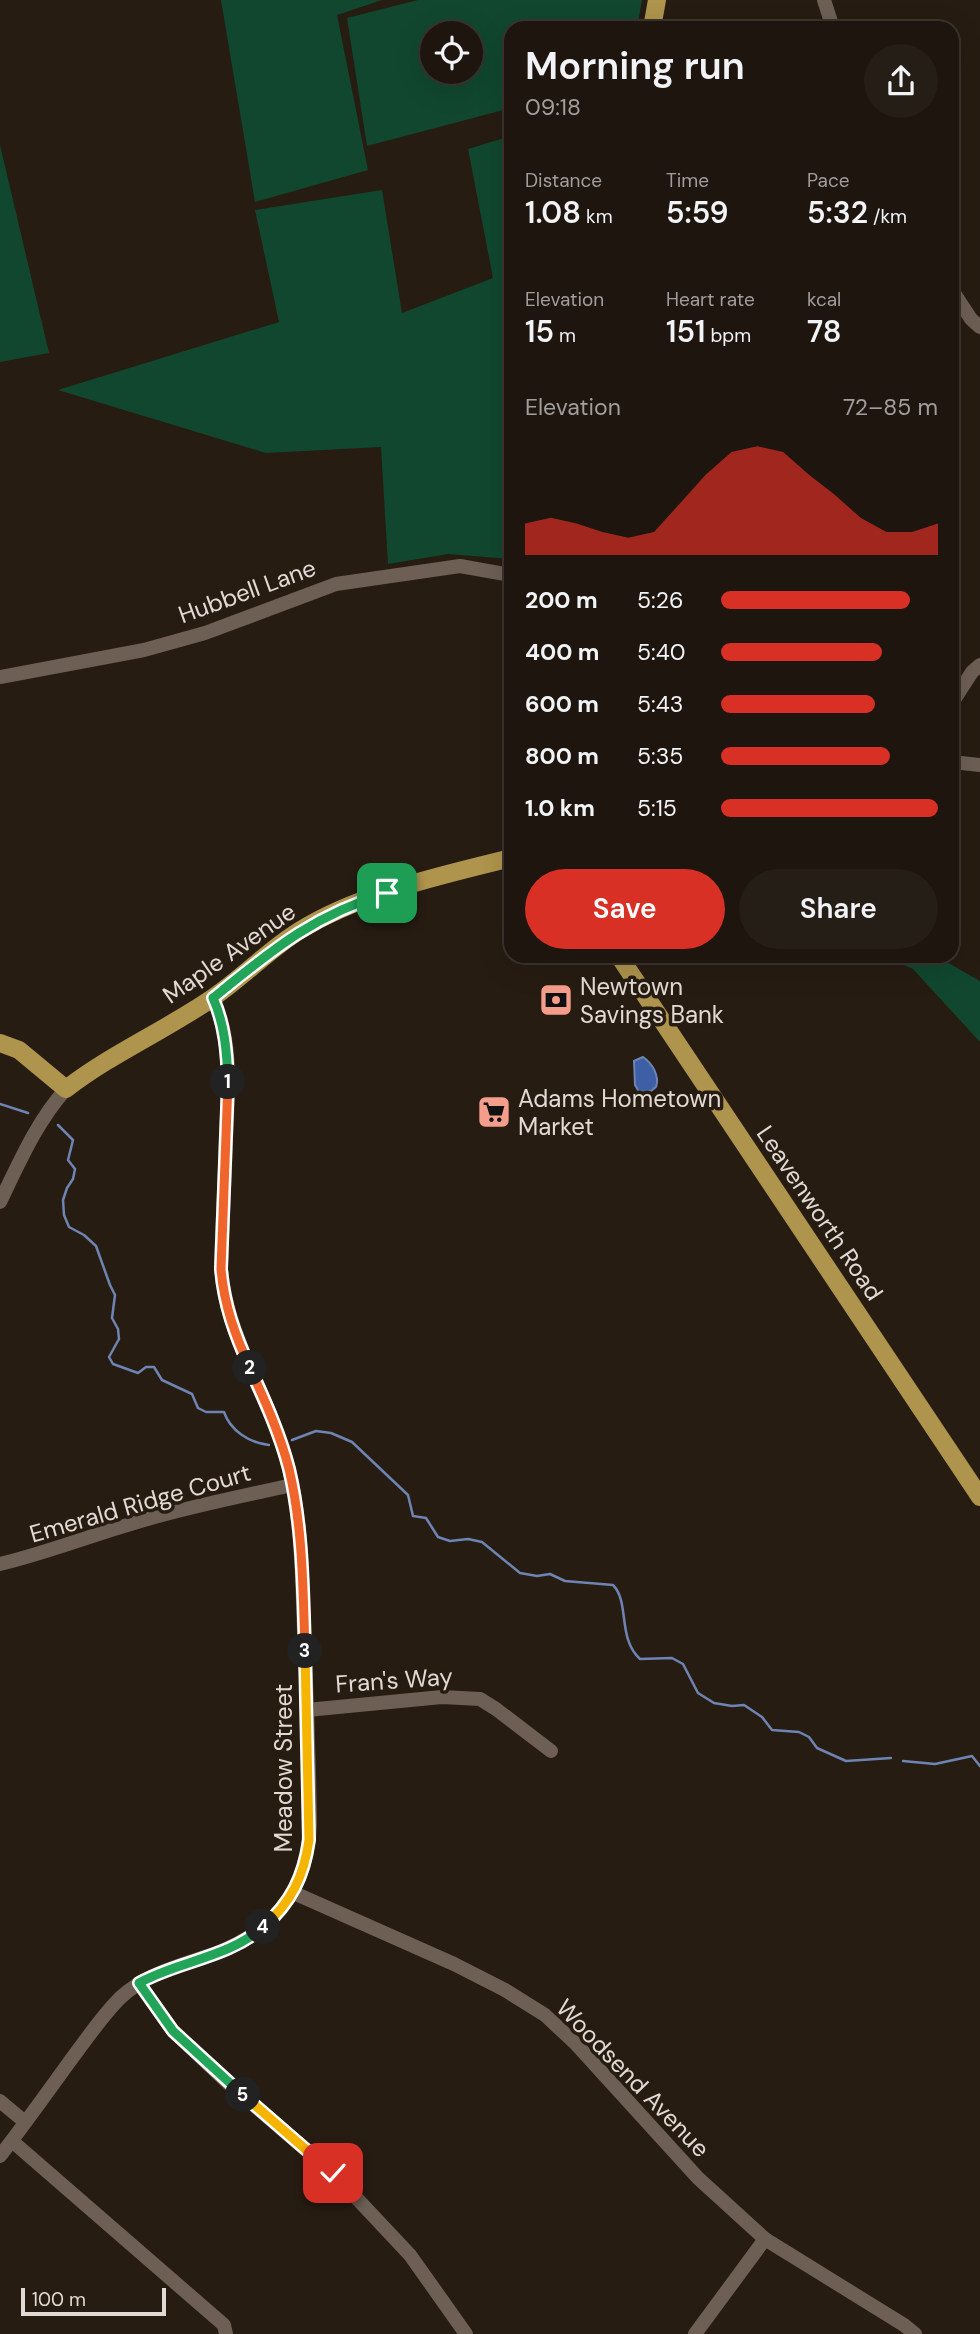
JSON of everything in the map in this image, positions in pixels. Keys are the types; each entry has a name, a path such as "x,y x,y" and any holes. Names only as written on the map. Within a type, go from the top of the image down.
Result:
{"main road":[{"path":"653,21 657,0"},
{"name":"Maple Avenue","path":"66,1089 106,1060 130,1049 213,998 308,925 372,898 454,872 504,860"},
{"name":"Leavenworth Road","path":"624,963 980,1497"},
{"path":"0,1042 19,1050 66,1089"}],"street":[{"path":"824,0 832,21"},
{"path":"959,301 980,327"},
{"name":"Hubbell Lane","path":"0,677 144,650 205,633 336,584 460,566 504,574"},
{"path":"959,692 980,665"},
{"path":"959,763 980,765"},
{"name":"Meadow Street","path":"0,2156 108,2011 139,1983 164,1970 212,1955 246,1939 273,1919 294,1893 306,1860 309,1840 307,1710 301,1547 284,1450 236,1337 223,1293 221,1269 227,1056 223,1025 213,998"},
{"path":"0,1202 33,1136 66,1089"},
{"name":"Emerald Ridge Court","path":"0,1564 38,1555 147,1519 292,1485"},
{"name":"Fran's Way","path":"307,1710 442,1697 480,1699 551,1751"},
{"name":"Woodsend Avenue","path":"294,1893 454,1964 505,1990 545,2015 576,2044 698,2178 765,2239 915,2334"},
{"path":"139,1983 173,2031 229,2084 333,2173 359,2200 410,2255 466,2334"},
{"path":"0,2101 26,2122"},
{"path":"12,2140 224,2325 226,2334"},
{"path":"695,2334 765,2239"}],"green space":[{"path":"221,0 382,0 337,15 368,170 255,202"},
{"path":"418,0 642,0 638,21 504,21 504,110 367,146 347,18"},
{"path":"504,138 504,558 448,554 388,564 381,447 266,453 58,390 279,322 255,210 382,190 402,313 493,278 468,149"},
{"path":"0,145 49,353 0,362"},
{"path":"900,963 948,963 980,981 980,1042 913,969"}],"water":[{"path":"643,1057 654,1070 657,1083 651,1091 639,1092 635,1085 634,1061"}],"waterway":[{"path":"0,1104 28,1113"},
{"path":"58,1125 73,1140 68,1160 75,1169 63,1200 64,1215 69,1227 96,1246 115,1295 112,1318 118,1329 119,1339 109,1357 113,1364 138,1373 146,1367 154,1367 162,1380 192,1394 198,1408 206,1412 224,1412 241,1434 254,1442 269,1445"},
{"path":"292,1440 316,1431 331,1433 352,1442 408,1495 413,1516 426,1518 438,1537 450,1541 468,1539 482,1542 520,1573 537,1576 550,1574 565,1581 613,1585 621,1601 628,1641 640,1659 672,1658 683,1664 698,1693 714,1703 744,1705 762,1717 772,1730 799,1732 809,1737 817,1748 846,1761 891,1758"},
{"path":"903,1761 935,1764 972,1756 980,1766"}],"place":[{"name":"Newtown Savings Bank","path":"556,1000"},
{"name":"Adams Hometown Market","path":"494,1112"}],"route":[{"path":"333,2173 229,2084 173,2031 139,1983 164,1970 236,1945 256,1934 273,1919 294,1893 306,1860 309,1840 306,1672 297,1511 284,1450 236,1337 223,1293 221,1269 227,1056 223,1025 213,998 308,925 387,893"}]}
